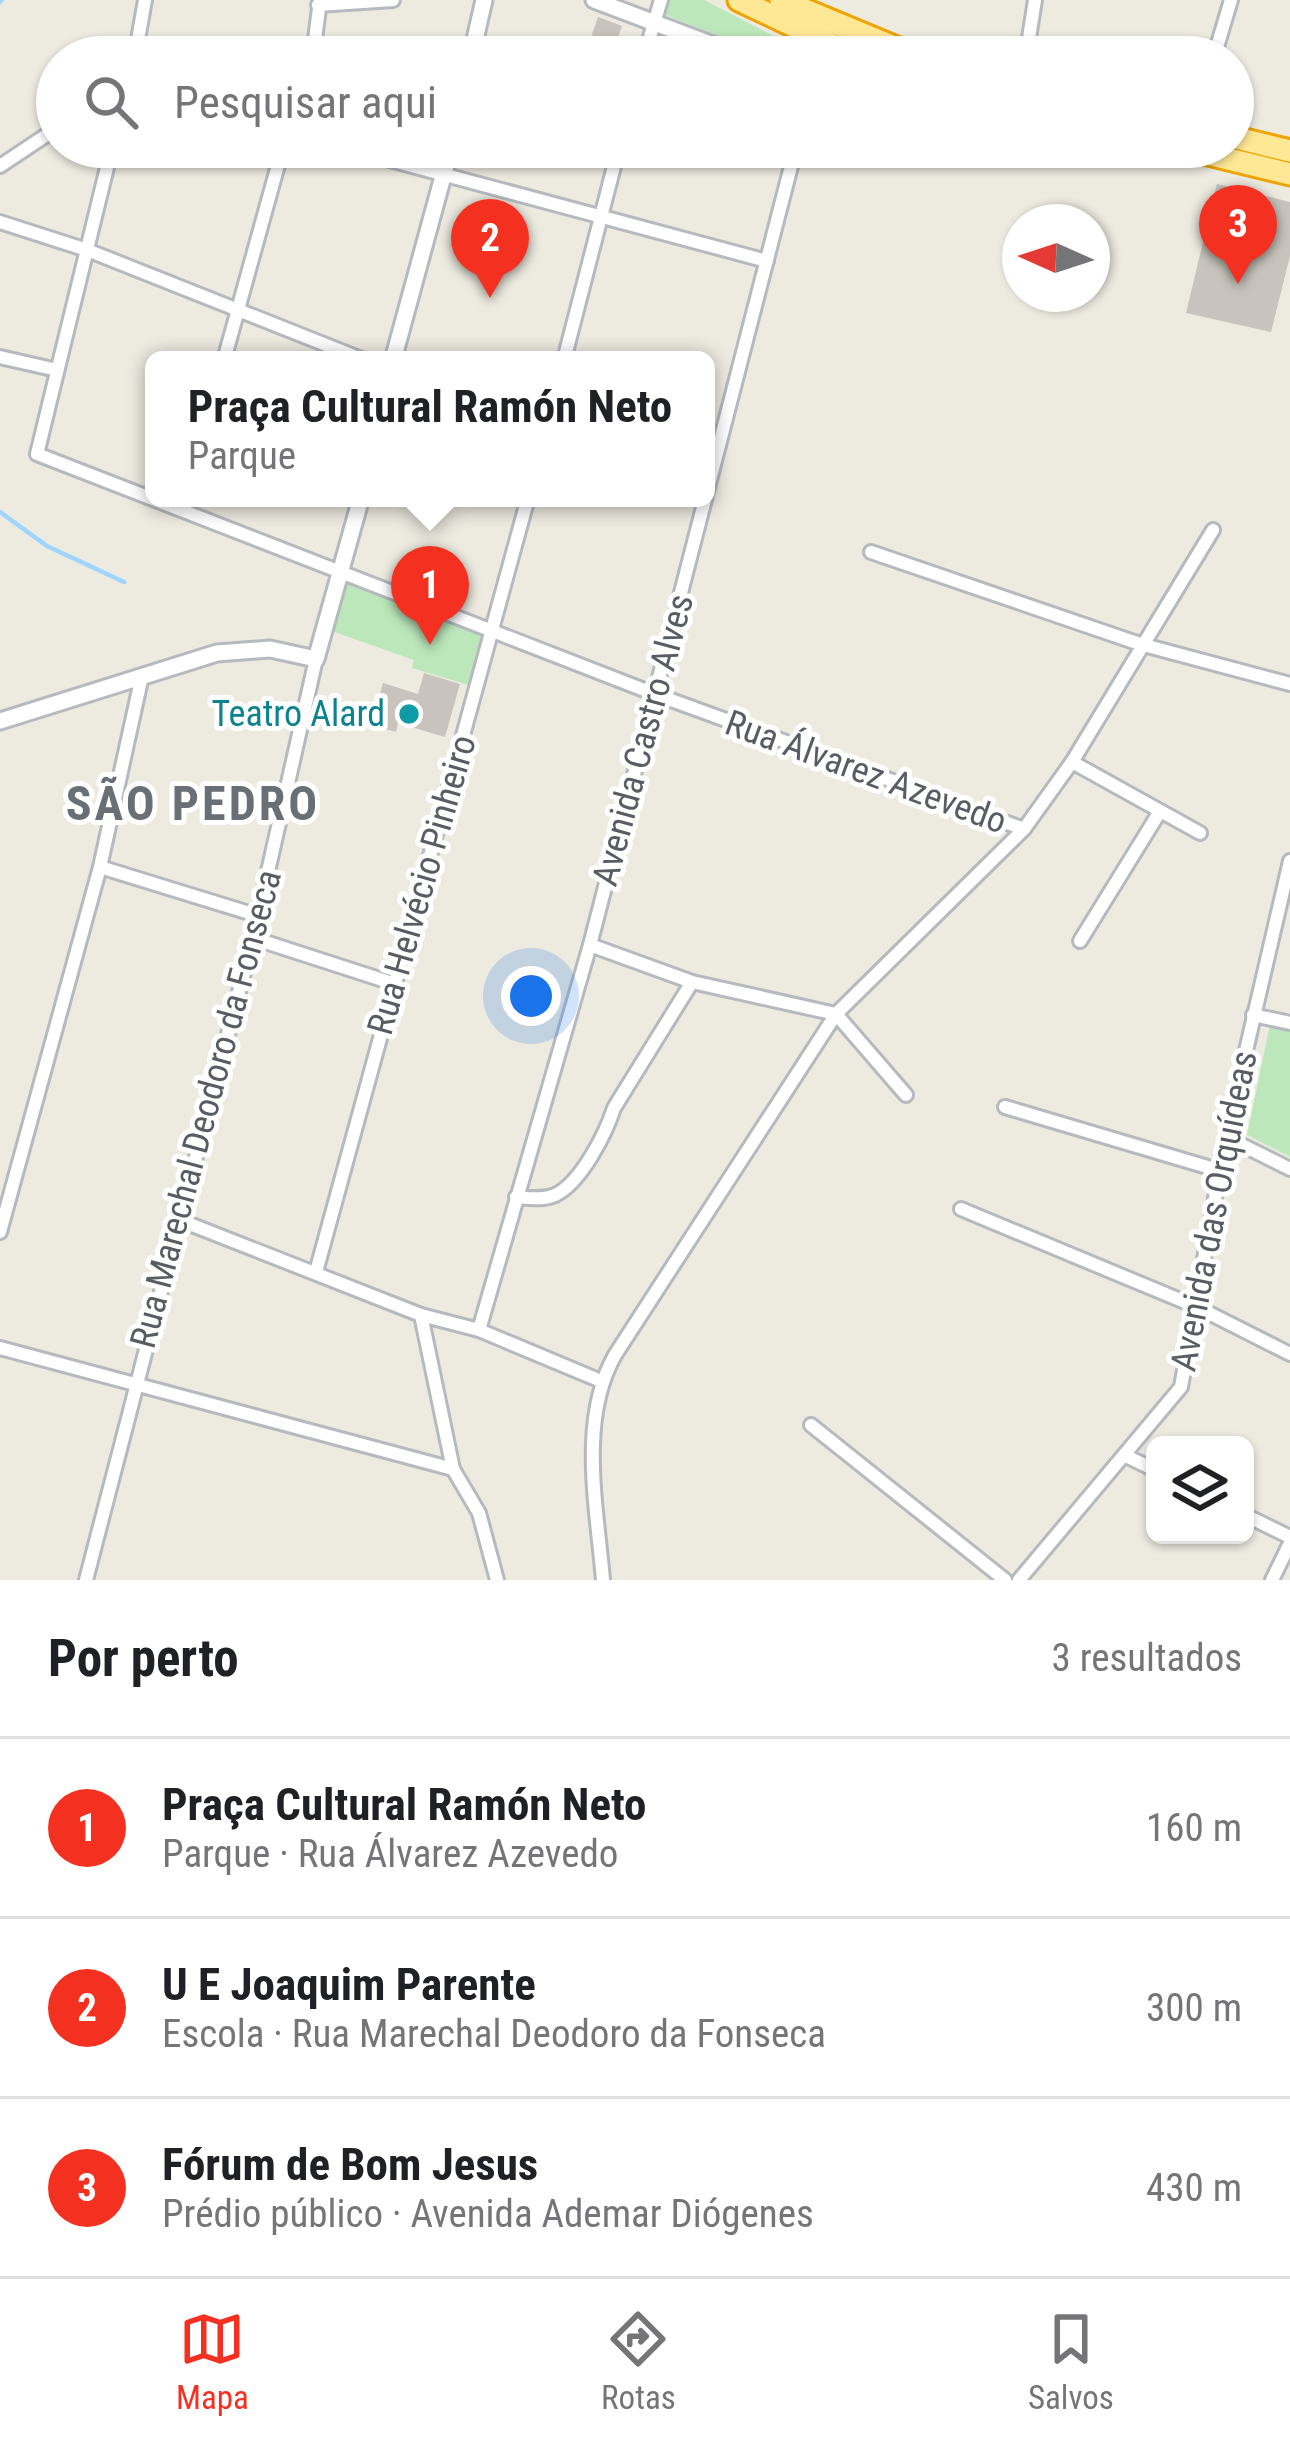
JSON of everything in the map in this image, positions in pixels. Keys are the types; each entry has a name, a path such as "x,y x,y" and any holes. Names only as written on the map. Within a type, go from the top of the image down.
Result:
{"highway":[{"path":"739,0 815,36"},
{"path":"781,0 868,36"},
{"path":"1254,142 1290,151"},
{"path":"1254,165 1290,174"}],"street":[{"path":"139,36 145,0"},
{"path":"316,36 319,2 393,0"},
{"path":"476,36 484,0"},
{"path":"594,0 687,36"},
{"path":"650,36 661,0"},
{"path":"1029,36 1035,0"},
{"path":"1220,36 1231,0"},
{"path":"0,166 36,142"},
{"path":"0,357 57,370 107,168"},
{"path":"226,351 277,168"},
{"path":"410,168 766,261"},
{"path":"396,351 446,168"},
{"path":"567,351 614,168"},
{"name":"Avenida Castro Alves","path":"715,453 790,168"},
{"path":"0,221 87,250 340,351"},
{"name":"Rua Álvarez Azevedo","path":"57,370 37,454 145,490"},
{"name":"Rua Álvarez Azevedo","path":"193,507 344,574 1024,829"},
{"name":"Rua Marechal Deodoro da Fonseca","path":"86,1580 134,1384 182,1221 259,916 316,659 344,574 359,507"},
{"name":"Rua Helvécio Pinheiro","path":"316,1271 526,507"},
{"name":"Avenida Castro Alves","path":"479,1330 590,945 701,507"},
{"path":"603,1580 594,1436 601,1381 836,1014 1024,829 1072,762 1140,644 1214,530"},
{"path":"871,552 1140,644 1290,684"},
{"path":"0,721 142,676 245,650 316,659"},
{"path":"0,1232 7,1182 100,867 142,676"},
{"path":"1072,762 1200,833"},
{"path":"1080,941 1160,813"},
{"name":"Avenida das Orquídeas","path":"1019,1580 1180,1387 1226,1136 1290,861"},
{"path":"100,867 259,916"},
{"path":"253,938 392,983"},
{"path":"590,945 692,982 836,1014 906,1095"},
{"path":"517,1197 546,1198 566,1187 608,1129 614,1108 692,982"},
{"path":"1253,1015 1290,1023"},
{"path":"1004,1107 1221,1171"},
{"path":"1226,1136 1290,1169"},
{"path":"961,1209 1197,1307 1290,1354"},
{"path":"182,1221 421,1315 479,1330 601,1381"},
{"path":"421,1315 453,1469 479,1513 497,1580"},
{"path":"0,1348 453,1469"},
{"path":"812,1425 1005,1580"},
{"path":"1126,1456 1146,1466"},
{"path":"1254,1520 1290,1540 1272,1580"}],"green space":[{"path":"670,0 704,0 773,36 718,36 665,15"},
{"path":"344,575 494,627 479,688 412,668 414,660 326,629"},
{"path":"1270,1025 1290,1029 1290,1157 1247,1135"}],"building":[{"path":"598,17 622,26 618,36 591,36"},
{"path":"1217,184 1290,202 1290,256 1271,332 1186,313"},
{"path":"424,673 460,684 445,737 398,723 396,732 371,725 383,683 418,694"}],"waterway":[{"path":"0,512 47,546 124,582"}],"place":[{"name":"Fórum de Bom Jesus","path":"1238,284"},
{"name":"U E Joaquim Parente","path":"490,298"},
{"name":"Praça Cultural Ramón Neto","path":"430,645"},
{"name":"Teatro Alard","path":"409,714"}],"district":[{"name":"SÃO PEDRO","path":"193,803"}]}
